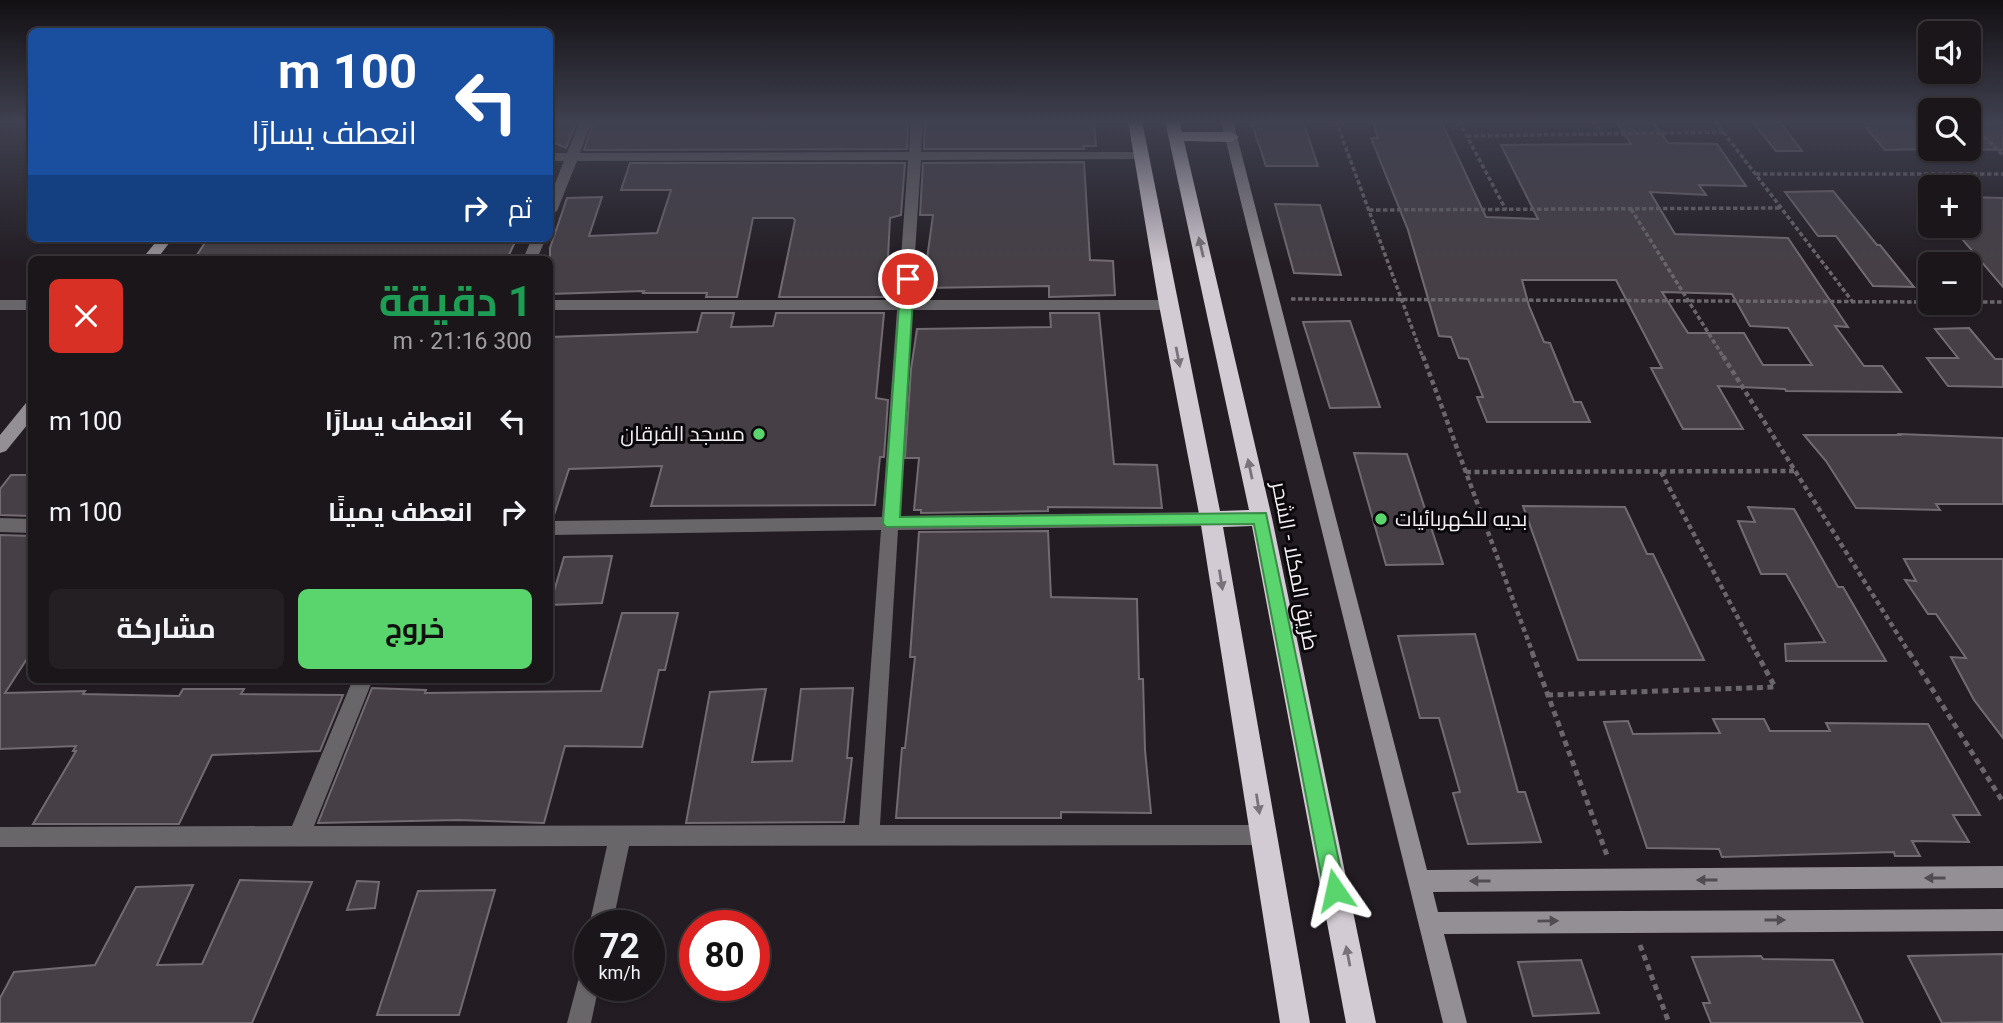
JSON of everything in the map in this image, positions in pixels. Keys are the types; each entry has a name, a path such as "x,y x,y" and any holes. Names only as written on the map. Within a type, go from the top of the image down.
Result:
{"highway":[{"path":"1143,169 1210,519 1295,1023"},
{"name":"طريق المكلا - الشحر","path":"1182,169 1261,518 1361,1023"},
{"path":"1210,519 1261,518"}],"street":[{"path":"553,203 566,169"},
{"path":"869,835 913,169"},
{"path":"1239,169 1455,1023"},
{"path":"151,256 163,242"},
{"path":"0,304 28,305"},
{"path":"553,305 1168,306"},
{"path":"0,447 28,412"},
{"path":"553,528 1210,519"},
{"path":"0,525 28,526"},
{"path":"299,836 361,683"},
{"path":"0,837 1263,835"},
{"path":"604,910 620,836"},
{"path":"1420,881 2003,877"},
{"path":"1431,923 2003,920"},
{"path":"579,1023 584,1001"}],"path":[{"path":"1354,169 1616,880"},
{"path":"1484,169 1506,210"},
{"path":"1752,169 1852,302"},
{"path":"1756,174 2003,174"},
{"path":"1369,210 1781,208"},
{"path":"1631,209 2003,802"},
{"path":"1272,299 1918,302"},
{"path":"1981,302 2003,302"},
{"path":"1466,472 1796,471"},
{"path":"1548,695 1775,687 1661,472"},
{"path":"1631,920 1669,1023"}],"building":[{"path":"628,169 905,169 901,215 890,218 886,297 779,297 795,220 793,218 753,218 737,297 706,297 707,293 643,293 644,291 553,294 553,256 550,256 550,248 567,198 602,197 589,236 657,233 671,190 621,190"},
{"path":"923,169 1084,169 1090,260 1113,261 1115,295 1049,297 1049,286 923,288 933,215 920,215"},
{"path":"1383,169 1463,169 1486,217 1538,219 1513,169 1734,169 1746,186 1699,185 1706,195 1650,192 1675,234 1788,238 1848,327 1835,326 1864,366 1882,366 1901,392 1786,391 1718,386 1743,429 1683,429 1651,368 1662,368 1616,280 1522,280 1544,342 1550,343 1574,402 1581,402 1590,422 1487,422 1477,397 1483,397 1468,359 1459,358 1451,337 1439,336 1408,230","holes":["1662,292 1732,294 1750,326 1788,328 1812,365 1763,365 1744,333 1688,333"]},
{"path":"1833,191 1914,287 1873,286 1836,236 1818,236 1785,192"},
{"path":"1981,197 2003,198 2003,287 1981,261 1981,252 1973,252 1961,238 1981,238"},
{"path":"1275,204 1320,205 1341,275 1294,273"},
{"path":"205,242 515,242 508,256 196,256"},
{"path":"702,313 734,313 731,327 773,326 776,313 884,313 876,398 888,400 884,457 880,457 875,505 651,506 662,466 569,469 553,515 553,337 697,332"},
{"path":"1050,313 1099,313 1114,464 1157,465 1162,508 1048,507 1048,511 921,513 921,510 914,510 919,458 905,458 911,369 917,329 1051,327"},
{"path":"1350,321 1380,407 1330,408 1303,322"},
{"path":"1969,328 1995,359 2003,359 2003,387 1948,386 1927,358 1958,358 1935,329"},
{"path":"1899,434 2003,438 2003,504 1936,504 1940,510 1856,508 1826,461 1804,435"},
{"path":"1354,453 1407,454 1443,564 1386,565"},
{"path":"11,475 28,475 28,516 0,515 0,489"},
{"path":"1523,506 1625,507 1647,554 1653,554 1704,660 1578,660"},
{"path":"1748,507 1794,509 1838,587 1843,587 1886,661 1786,661 1785,644 1825,642 1786,574 1761,574 1738,521 1755,522"},
{"path":"1048,531 1051,597 1137,599 1139,679 1143,679 1145,750 1151,813 1061,812 1061,818 896,818 902,748 905,748 915,657 910,657 919,532"},
{"path":"0,535 28,536 28,657 5,693 85,691 83,694 179,696 183,689 244,689 241,694 343,695 320,751 212,755 179,824 33,824 76,751 73,751 76,746 0,749"},
{"path":"612,556 602,603 553,605 553,595 564,557"},
{"path":"1904,559 2003,559 2003,738 1974,700 1951,657 1966,658 1936,614 1928,614 1905,580 1916,581"},
{"path":"622,613 678,613 665,670 659,670 642,747 565,746 544,823 458,820 318,823 372,688 426,690 425,693 601,691"},
{"path":"1475,634 1518,792 1525,792 1541,842 1468,844 1453,793 1460,792 1439,718 1420,718 1398,636"},
{"path":"853,688 847,758 852,758 844,822 686,823 710,692 766,689 752,762 792,761 801,689"},
{"path":"1713,719 1764,719 1770,731 1830,731 1826,723 1928,724 1980,815 1953,815 1969,842 1912,841 1920,856 1895,856 1894,852 1722,857 1719,849 1647,848 1604,722 1628,721 1633,734 1720,733"},
{"path":"240,880 312,882 252,1023 0,1023 0,998 14,972 95,965 136,887 193,885 157,965 202,964"},
{"path":"357,881 379,882 375,908 347,910"},
{"path":"495,890 459,1015 377,1015 418,891"},
{"path":"2003,954 2003,1022 1942,1023 1908,956"},
{"path":"1761,956 1763,959 1833,960 1863,1023 1711,1023 1703,1003 1710,1003 1692,957"},
{"path":"1581,960 1599,1013 1533,1016 1518,962"}],"place":[{"name":"مسجد الفرقان","path":"759,434"},
{"name":"بديه للكهربائيات","path":"1381,519"}],"route":[{"path":"908,279 891,523 1261,518 1335,890"}]}
